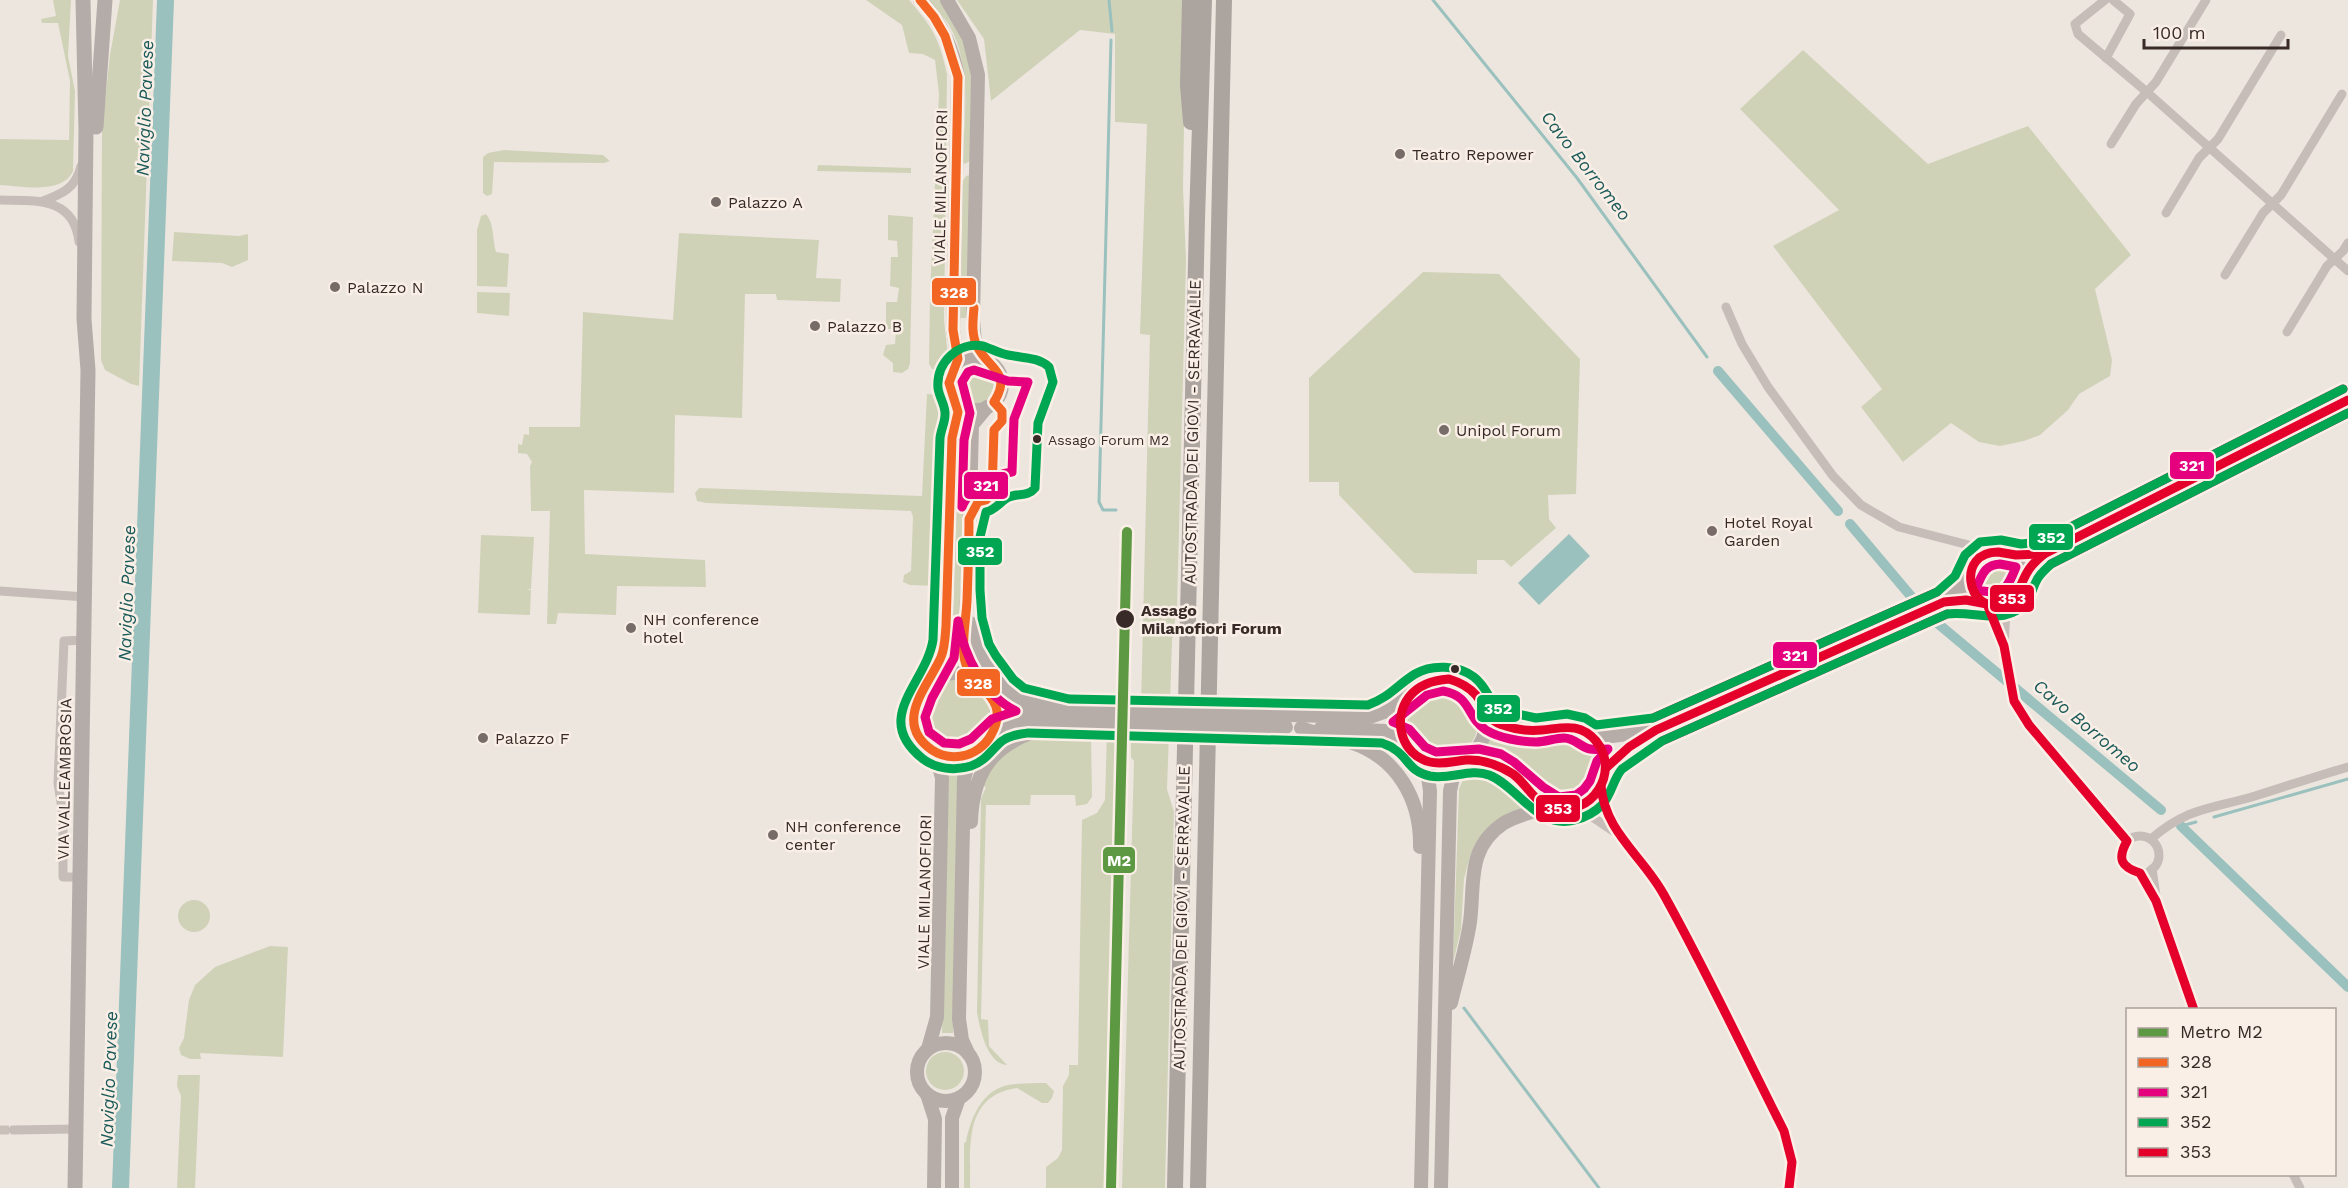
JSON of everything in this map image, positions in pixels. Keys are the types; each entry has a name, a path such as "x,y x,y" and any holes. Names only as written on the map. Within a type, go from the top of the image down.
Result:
{"highway":[{"path":"1190,0 1188,85 1197,219"},
{"name":"AUTOSTRADA DEI GIOVI - SERRAVALLE","path":"1175,1188 1204,0"},
{"name":"AUTOSTRADA DEI GIOVI - SERRAVALLE","path":"1198,1188 1224,0"},
{"path":"1222,99 1233,0"}],"main road":[{"path":"83,0 86,109 84,319 88,370"},
{"path":"88,370 93,331 96,96 105,0"},
{"name":"VIALE MILANOFIORI","path":"921,0 944,33 954,58 958,77 953,333 958,359 955,368"},
{"path":"947,0 966,31 976,68 978,98 973,318 975,343 999,372 1001,387 997,399 976,417 972,425 964,642 966,666 1001,704 1015,710 1066,711"},
{"path":"983,746 970,754 952,757 937,753 922,740 916,730 913,714 917,699 942,654 946,626 952,438 958,412 949,383 955,368 964,360 972,358 991,362"},
{"name":"VIA VALLEAMBROSIA","path":"75,1188 88,370"},
{"path":"955,400 969,409 987,407"},
{"path":"1944,602 1958,600 1997,605 2007,603 2018,593 2028,570 2044,554 2348,400"},
{"path":"1606,768 1629,747 1656,730 1944,602 1958,591 1980,557 2001,553 2044,554"},
{"path":"2001,553 2020,566 2022,582"},
{"path":"1970,572 1971,589 1985,603"},
{"path":"967,603 972,636 980,656 998,680 1014,696 1028,701 1051,704 1086,717"},
{"path":"925,687 939,677 952,674 977,680"},
{"path":"962,881 970,846 971,809 978,781 988,763 1004,746 1017,738 1058,723 1086,717 1286,721 1370,717 1390,711 1422,684 1449,679 1466,686 1482,704 1485,728 1479,745 1462,760 1454,773 1450,791 1441,1188"},
{"path":"927,1094 936,1099 948,1101 959,1098 972,1083 975,1072 973,1062 962,1040 958,1019 964,779 970,758 993,733 997,718 996,706 988,689"},
{"path":"1407,698 1400,720 1404,740 1409,749 1420,759 1428,777 1430,791 1421,1188"},
{"path":"1420,759 1443,765 1462,760 1480,760 1502,768 1518,778 1536,799 1546,806 1562,809 1572,808 1589,801 1601,786 1606,768 1603,752 1592,737 1573,727 1565,726 1536,730 1514,728 1494,721 1485,714"},
{"path":"993,733 1021,721 1058,723"},
{"path":"1286,721 1300,728 1347,741 1371,751 1385,760 1402,779 1417,814 1420,836 1420,871 1428,898"},
{"path":"1300,728 1371,729 1385,731 1404,740"},
{"path":"1592,737 1656,730"},
{"name":"VIALE MILANOFIORI","path":"922,740 939,767 942,778 937,1017 928,1049"},
{"path":"1445,1032 1470,922 1472,871 1477,856 1488,838 1503,824 1546,806"},
{"path":"934,1188 935,1119 927,1094 918,1080 918,1062 928,1049 944,1043 961,1047 968,1053"},
{"path":"952,1188 952,1118 959,1098"}],"street":[{"path":"2104,0 2075,24 2078,34 2148,93 2348,271"},
{"path":"2106,58 2130,14 2113,0"},
{"path":"2111,144 2136,104 2156,82 2206,0"},
{"path":"2166,213 2199,158 2218,139 2281,35"},
{"path":"2224,275 2263,213 2281,195 2342,94"},
{"path":"43,201 66,191 79,173 82,161 82,126 86,109"},
{"path":"0,200 43,201 61,208 71,217 78,230 84,289"},
{"path":"2287,332 2327,266 2348,243"},
{"path":"1726,307 1742,344 1774,395 1833,476 1861,505 1899,527 2001,553"},
{"path":"1965,543 1969,550 1970,572"},
{"path":"0,591 85,597"},
{"path":"1985,603 2004,646"},
{"path":"2007,603 2005,662 2014,701 2029,725 2127,841"},
{"path":"80,877 63,877 63,815 58,783 64,641 84,640"},
{"path":"2151,839 2167,825 2194,811 2348,767"},
{"path":"1601,786 1606,812 1618,835 1663,892 1784,1131 1792,1162 1789,1188"},
{"path":"1572,808 1591,816 1618,835"},
{"path":"2152,869 2140,873 2128,869 2121,859 2121,852 2127,841 2138,836 2151,839 2155,843 2159,853 2152,869 2156,901"},
{"path":"2140,873 2156,901 2193,1008"},
{"path":"13,1130 75,1129"}],"green space":[{"path":"53,0 71,0 68,56 75,91 73,171 68,179 51,186 0,185 0,139 69,140 70,81 58,23 42,23 41,19 56,16"},
{"path":"120,0 153,0 139,386 105,370 101,360 102,130 110,55"},
{"path":"866,0 909,0 934,34 947,74 944,320 948,356 943,371 932,369 929,364 939,94 935,60 923,54 909,53 902,25"},
{"path":"928,0 941,0 965,43 972,75 973,159 965,164 962,162 965,92 961,57 949,25"},
{"path":"957,0 1186,0 1183,188 1186,260 1177,608 1172,640 1170,705 1141,705 1150,335 1140,334 1147,124 1115,122 1115,34 1080,30 991,101 984,39"},
{"path":"1803,50 1928,164 2028,126 2131,255 2095,289 2112,360 2110,376 2079,394 2068,410 2040,435 2000,446 1979,442 1951,423 1903,462 1861,407 1882,389 1773,246 1839,210 1740,109"},
{"path":"504,150 603,155 610,161 604,163 494,162 492,194 487,196 483,193 483,157 488,153"},
{"path":"818,165 911,168 911,173 817,171"},
{"path":"970,175 968,318 960,318 962,182 966,176"},
{"path":"486,214 492,227 496,252 509,254 507,287 477,286 477,230 481,216"},
{"path":"888,215 913,217 910,363 908,369 902,373 893,372 893,363 883,355 886,345 895,344 896,329 886,329 886,302 897,302 899,288 890,286 891,257 898,257 897,241 888,240"},
{"path":"174,232 239,236 248,234 248,260 232,267 222,263 172,261"},
{"path":"679,233 819,240 816,278 841,279 840,302 777,300 776,294 745,294 742,418 675,415 674,493 584,490 585,554 705,560 706,587 617,586 616,615 558,613 556,624 547,624 550,511 531,511 530,466 532,462 527,454 518,453 518,444 522,445 524,434 529,435 529,427 580,427 583,312 673,320"},
{"name":"Unipol Forum","path":"1423,272 1499,274 1580,359 1576,494 1548,495 1549,519 1556,528 1511,567 1504,560 1477,560 1477,574 1414,573 1339,495 1339,482 1309,482 1309,378"},
{"path":"477,292 510,293 509,316 477,313"},
{"path":"975,364 983,365 989,370 994,376 994,392 989,398 983,403 975,404 967,403 961,398 956,392 955,384 956,376 961,370 967,365"},
{"path":"927,394 941,395 943,399 938,586 910,585 903,582 904,575 911,571 913,517 911,511 697,501 695,493 699,488 922,496"},
{"path":"962,410 974,413 960,664 958,665 951,663 957,440"},
{"path":"481,535 534,537 531,589 526,589 531,590 530,615 478,613"},
{"path":"1996,559 2004,560 2010,565 2015,571 2015,587 2010,593 2004,598 1996,599 1988,598 1982,593 1977,587 1976,579 1977,571 1982,565 1988,560"},
{"path":"955,679 975,685 985,695 991,715 985,735 975,745 955,751 935,745 925,735 919,715 925,695 935,685"},
{"path":"1442,686 1462,692 1472,702 1478,722 1472,742 1462,752 1442,758 1422,752 1412,742 1406,722 1412,702 1422,692"},
{"path":"1492,727 1527,736 1566,733 1578,737 1592,750 1596,762 1593,782 1581,795 1570,800 1563,802 1545,798 1517,769 1497,759 1480,755 1486,748"},
{"path":"1021,729 1091,731 1092,797 1087,804 1076,806 1075,795 1031,795 1030,805 986,805 981,1019 988,1020 989,1046 1007,1065 994,1059 990,1052 977,1012 981,799 986,787 972,783 980,765 1009,736"},
{"path":"1107,732 1118,732 1118,757 1116,761 1105,1188 1046,1188 1046,1167 1058,1158 1062,1150 1063,1086 1069,1075 1069,1065 1078,1065 1082,820 1097,813 1105,800"},
{"path":"1131,732 1169,733 1167,789 1174,812 1165,1188 1122,1188 1134,761 1131,757"},
{"path":"949,768 959,768 953,1033 942,1033"},
{"path":"1476,772 1496,778 1501,777 1510,783 1529,806 1478,842 1470,856 1464,879 1461,929 1453,963 1459,789 1466,773"},
{"path":"194,900 205,905 210,916 205,927 194,932 183,927 178,916 183,905"},
{"path":"270,946 288,947 283,1057 200,1053 201,1059 190,1059 181,1055 179,1048 184,1038 189,1000 195,985 215,967"},
{"path":"945,1052 959,1057 964,1071 959,1085 945,1090 931,1085 926,1071 931,1057"},
{"path":"178,1075 200,1075 195,1188 177,1188 181,1096 177,1086"},
{"path":"1046,1083 1054,1091 1048,1103 1042,1103 1017,1088 1000,1093 987,1101 974,1125 971,1140 970,1188 964,1188 964,1143 974,1115 984,1099 999,1088 1008,1085"}],"water":[{"path":"157,0 174,0 129,1188 112,1188"},
{"path":"1569,534 1590,556 1539,605 1518,583"}],"waterway":[{"path":"1109,0 1112,31"},
{"name":"Cavo Borromeo","path":"1433,0 1577,178 1707,357"},
{"path":"1111,40 1099,502 1103,510 1116,510"},
{"name":"Cavo Borromeo","path":"1718,371 1838,511"},
{"name":"Cavo Borromeo","path":"1850,524 1915,601"},
{"name":"Cavo Borromeo","path":"1936,622 2161,810"},
{"path":"2214,817 2348,779"},
{"path":"2181,826 2196,822"},
{"name":"Cavo Borromeo","path":"2181,826 2348,987"},
{"path":"1464,1008 1599,1188"}],"tunnel":[{"path":"0,1130 13,1130"}],"metro line":[{"name":"M2","path":"1111,1188 1127,532"}],"transit line":[{"name":"328","path":"920,0 934,17 945,36 958,77 953,330 958,359 949,383 958,412 952,438 945,642 942,654 922,692 914,716 915,728 920,739 935,752 950,757 966,755 979,749 989,739 997,721 997,710 993,701 967,667 964,656 969,519 978,502 986,500 992,492 994,430 1002,421 1002,411 994,402"},
{"name":"328","path":"974,308 975,341 1000,377 1001,384 994,402"},
{"name":"352","path":"2343,389 2041,542 2021,544 2001,540 1980,542 1965,555 1955,576 1937,592 1653,718 1596,725 1585,718 1567,714 1536,718 1500,710 1474,677 1460,670 1445,667 1437,667 1415,674 1388,695 1368,705 1069,699 1024,688 1013,679 989,644 982,618 980,537 986,512 1007,498 1029,493 1035,488 1038,423 1053,382 1049,367 1044,363 1007,355 983,346 965,347 950,356 938,379 945,415 940,438 933,640 901,715 902,729 908,744 923,759 934,765 952,769 976,764 1005,739 1028,733 1382,743 1399,753 1413,768 1423,774 1437,777 1475,773 1489,775 1550,819 1575,820 1599,808 1622,769 1662,741 1947,614 2001,616 2011,613 2028,600 2038,578 2051,564 2348,413"},
{"name":"321","path":"974,370 1008,381 1028,382 1014,419 1012,472 999,476 970,495 962,507 964,440 970,413 962,382 968,372 974,370"},
{"name":"321","path":"2041,542 2343,389"},
{"name":"353","path":"2044,554 2348,400"},
{"name":"321","path":"2051,564 2348,413"},
{"name":"353","path":"1998,552 2016,555 2044,554 2030,568 2011,600 2000,605 1989,605 1980,600 1974,591 1971,571 1976,561 1985,555 1998,552"},
{"name":"321","path":"2000,564 2016,567 2006,587 1997,592 1975,590 1986,569 2000,564"},
{"name":"321","path":"1653,718 1937,592"},
{"name":"353","path":"1606,768 1629,747 1656,730 1944,602 1966,600 1987,604 2004,646 2014,701 2029,725 2127,841 2122,853 2123,861 2129,868 2140,873 2156,901 2193,1008"},
{"name":"321","path":"1662,741 1947,614"},
{"name":"321","path":"958,621 965,647 977,673 994,695 1016,711 992,719 971,739 959,744 944,743 929,732 925,717 932,698 954,658 958,621"},
{"name":"353","path":"1449,679 1464,685 1473,692 1490,718 1499,724 1528,730 1571,728 1590,735 1603,753 1604,778 1599,790 1580,806 1568,809 1554,808 1541,803 1518,778 1496,765 1472,760 1435,763 1420,758 1412,752 1402,735 1401,715 1404,706 1409,697 1422,686 1449,679"},
{"name":"321","path":"1443,691 1459,697 1480,725 1497,735 1530,742 1568,738 1590,749 1608,749 1597,761 1590,781 1584,789 1576,795 1559,797 1501,754 1479,749 1436,752 1425,747 1409,729 1393,722 1427,695 1443,691"},
{"name":"353","path":"1601,786 1604,803 1617,831 1664,895 1784,1131 1792,1162 1789,1188"}],"place":[{"name":"Teatro Repower","path":"1400,154"},
{"name":"Palazzo A","path":"716,202"},
{"name":"Palazzo N","path":"335,287"},
{"name":"Palazzo B","path":"815,326"},
{"name":"Unipol Forum","path":"1444,430"},
{"name":"Assago Forum M2","path":"1037,439"},
{"name":"Hotel Royal Garden","path":"1712,531"},
{"name":"Assago Milanofiori Forum","path":"1125,619"},
{"name":"NH conference hotel","path":"631,628"},
{"name":"Palazzo F","path":"483,738"},
{"name":"NH conference center","path":"773,835"}],"water label":[{"name":"Naviglio Pavese","path":"145,108"},
{"name":"Naviglio Pavese","path":"127,593"},
{"name":"Naviglio Pavese","path":"109,1079"}]}
